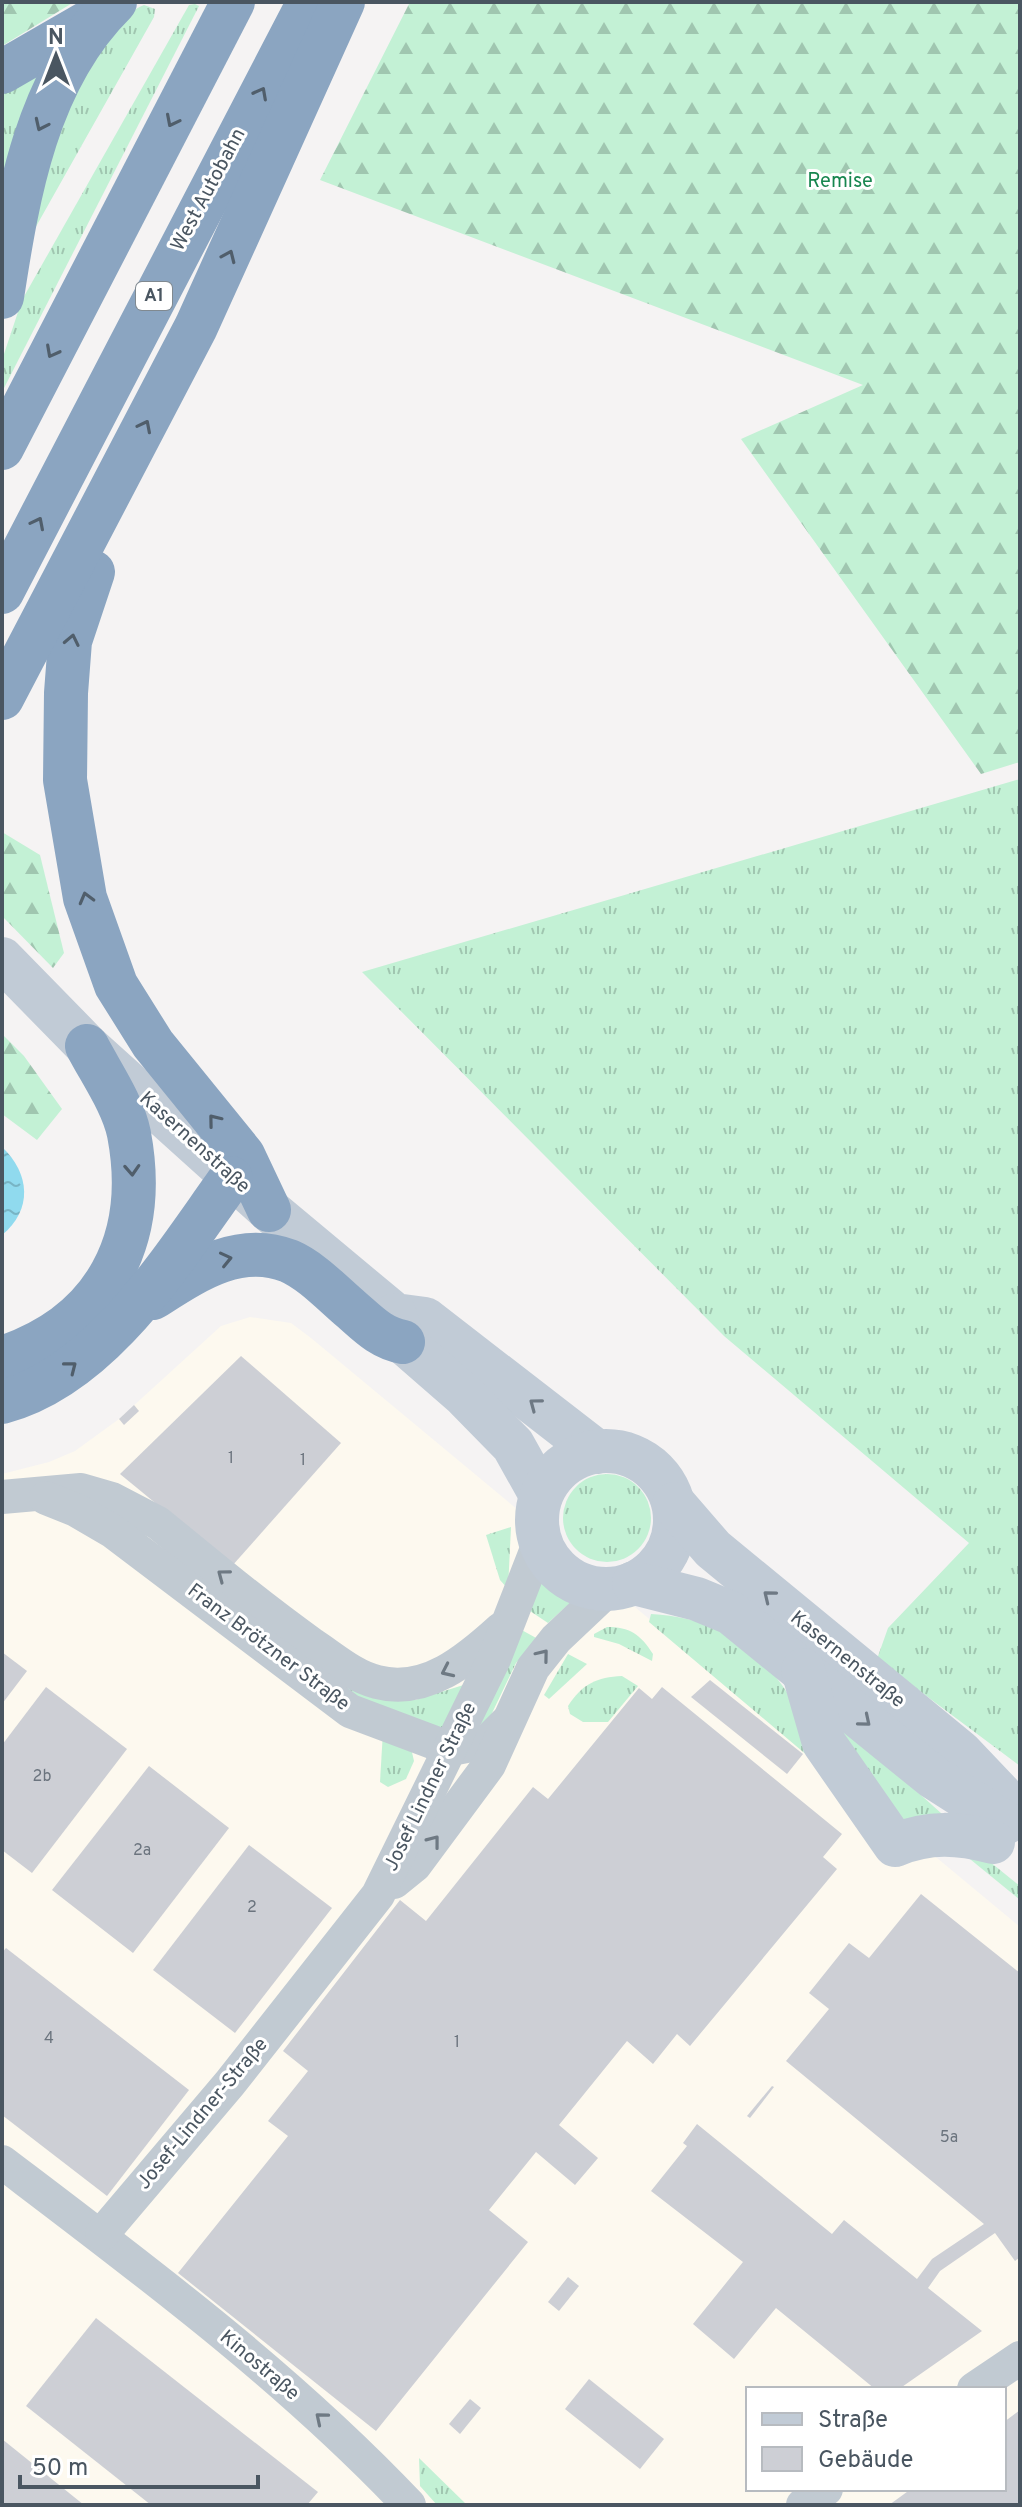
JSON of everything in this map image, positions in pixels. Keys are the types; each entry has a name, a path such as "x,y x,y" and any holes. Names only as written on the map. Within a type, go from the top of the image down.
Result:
{"highway":[{"path":"2,448 233,2"},
{"name":"West Autobahn","path":"2,592 309,2"},
{"path":"2,698 196,327 343,2"},
{"path":"2,72 111,6"},
{"path":"2,297 18,196 34,139 74,52 111,6"},
{"path":"110,496 94,567 70,641 66,693 65,780 85,898 116,985 153,1044 243,1155 269,1210"},
{"path":"2,1358 37,1347 85,1312 118,1266 131,1223 133,1172 128,1131 87,1046"},
{"path":"134,1310 231,1178"},
{"path":"2,1402 54,1380 134,1310 220,1258 253,1255 289,1261 386,1339 399,1328"}],"main road":[{"name":"Kasernenstraße","path":"2,959 87,1046 399,1328 513,1445 541,1495"},
{"name":"Kasernenstraße","path":"399,1328 425,1319 597,1452"},
{"path":"597,1452 618,1452 637,1458 654,1470 667,1485 674,1504 675,1528 668,1551 654,1570 622,1586 581,1584 563,1574 549,1559 540,1541 537,1516 541,1495 564,1465 597,1452"},
{"name":"Kasernenstraße","path":"674,1504 713,1549 946,1764"},
{"name":"Kasernenstraße","path":"622,1586 697,1599 731,1613 803,1670 946,1764"},
{"path":"803,1670 824,1743 895,1845 934,1834 1013,1839"},
{"path":"946,1764 1020,1794"},
{"path":"946,1764 1013,1839"}],"street":[{"name":"Franz Brötzner Straße","path":"2,1497 41,1496 81,1490 140,1513 158,1523 290,1628 346,1668 378,1683 406,1683 441,1674 463,1664 507,1623"},
{"name":"Franz Brötzner Straße","path":"41,1496 76,1510 112,1531 350,1711 451,1749"},
{"name":"Josef Lindner Straße","path":"378,1895 451,1749 540,1541"},
{"name":"Josef Lindner Straße","path":"378,1895 415,1865 464,1802 489,1765 533,1668 556,1639 622,1586"},
{"path":"451,1749 487,1742 506,1723"},
{"name":"Josef-Lindner-Straße","path":"102,2234 230,2083 378,1895"},
{"path":"2,2162 102,2234"},
{"name":"Kinostraße","path":"102,2234 351,2443 409,2505"},
{"path":"977,2387 1020,2358"},
{"path":"803,2505 823,2491"}],"shaded area":[{"path":"250,1317 291,1323 1020,1927 1020,2505 2,2505 2,1474 49,1462 75,1451 119,1419 221,1326"}],"green space":[{"path":"2,2 74,2 2,46"},
{"name":"Remise","path":"410,2 1020,2 1020,762 981,774 741,439 863,385 320,180"},
{"path":"144,5 155,9 154,17 29,239 40,178 81,81 112,33 128,15"},
{"path":"189,5 199,6 2,392 2,360 22,300"},
{"path":"52,62 2,205 2,90"},
{"path":"1020,779 1020,1766 877,1659 888,1628 969,1543 724,1336 362,972"},
{"path":"2,832 40,855 64,953 53,968 2,916"},
{"path":"2,1034 24,1056 62,1109 37,1140 2,1114"},
{"path":"607,1474 624,1478 638,1487 647,1501 651,1518 647,1535 638,1549 624,1558 607,1562 590,1558 576,1549 567,1535 563,1518 567,1501 576,1487 590,1478"},
{"path":"511,1527 508,1589 500,1580 486,1535"},
{"path":"535,1578 570,1603 548,1623 527,1609"},
{"path":"651,1614 688,1619 719,1630 745,1646 767,1666 786,1690 834,1778 649,1622"},
{"path":"607,1627 622,1628 639,1637 653,1654 652,1661 619,1644 594,1637"},
{"path":"518,1628 538,1639 516,1663 482,1734 477,1733"},
{"path":"280,1631 415,1700 470,1683 447,1735 340,1692"},
{"path":"568,1654 587,1664 549,1699 544,1695"},
{"path":"622,1676 638,1686 608,1722 583,1722 570,1714 568,1706 585,1687 598,1680"},
{"path":"826,1710 951,1822 889,1827"},
{"path":"383,1731 411,1748 414,1761 406,1779 388,1787 380,1782"},
{"path":"954,1846 979,1853 1020,1886 1020,1900"},
{"path":"419,2458 467,2505 437,2505 420,2486"}],"water":[{"path":"2,1147 18,1168 24,1191 19,1214 2,1235"}],"building":[{"path":"241,1356 341,1443 232,1566 120,1474"},
{"path":"134,1405 139,1411 124,1425 119,1419"},
{"path":"2,1652 27,1671 2,1704"},
{"path":"710,1680 803,1754 787,1774 691,1697"},
{"path":"46,1687 127,1749 32,1873 2,1850 2,1745"},
{"path":"662,1687 842,1834 823,1857 837,1869 690,2046 677,2034 653,2064 627,2041 559,2125 598,2158 575,2185 536,2152 489,2210 528,2242 376,2431 178,2273 288,2136 268,2121 308,2071 283,2051 400,1900 426,1921 533,1787 548,1799 639,1688 652,1699"},
{"path":"149,1766 229,1828 133,1953 52,1890"},
{"path":"249,1845 332,1908 235,2033 153,1970"},
{"path":"921,1894 1020,1973 1020,2257 1015,2261 995,2233 940,2271 928,2288 982,2331 902,2387 873,2387 776,2308 734,2359 693,2324 743,2262 651,2191 687,2146 683,2143 697,2124 832,2234 844,2220 917,2279 932,2259 984,2224 786,2061 829,2009 809,1993 849,1943 869,1958"},
{"path":"6,1948 189,2090 107,2196 2,2115 2,1953"},
{"path":"772,2086 750,2118 747,2116"},
{"path":"568,2277 579,2286 559,2311 548,2302"},
{"path":"96,2318 318,2492 307,2505 151,2505 26,2406"},
{"path":"589,2379 664,2439 640,2469 565,2409"},
{"path":"470,2399 481,2408 460,2434 449,2424"},
{"path":"1020,2410 1020,2505 889,2505 908,2491 1006,2491 1006,2420"},
{"path":"2,2439 84,2505 2,2505"}]}
